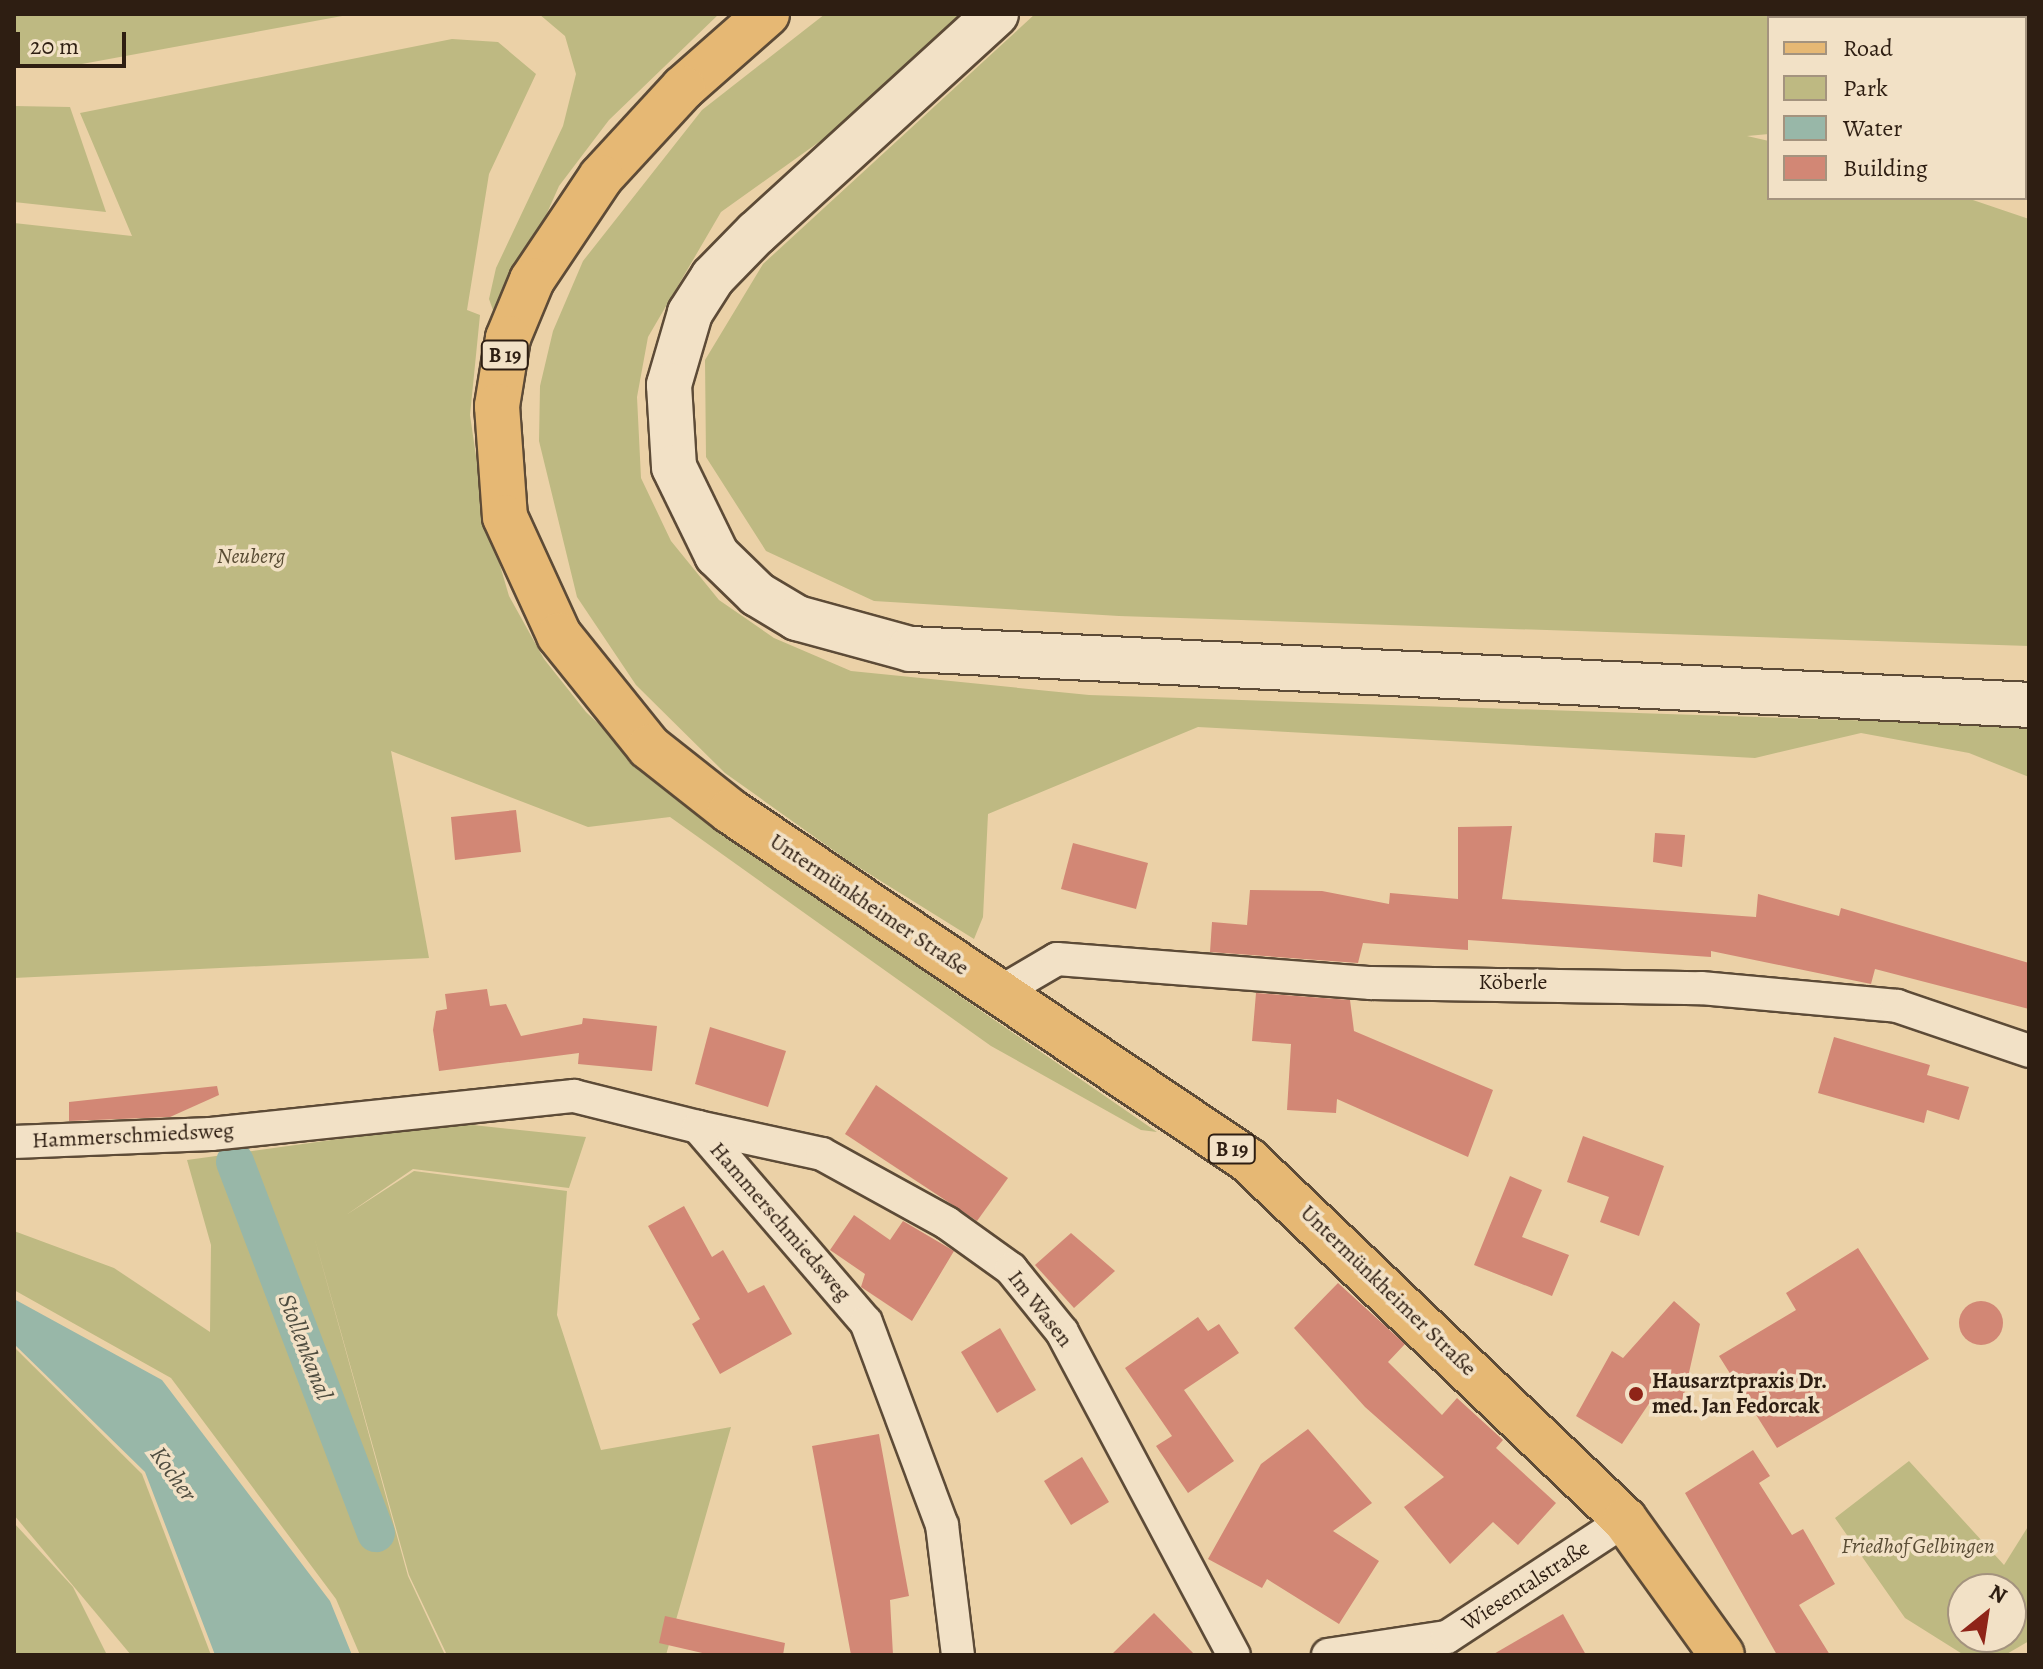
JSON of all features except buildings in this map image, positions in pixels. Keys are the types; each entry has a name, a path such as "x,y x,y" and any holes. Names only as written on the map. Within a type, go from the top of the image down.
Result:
{"main road":[{"name":"Untermünkheimer Straße","path":"767,14 683,88 601,177 532,280 508,338 497,406 505,517 559,635 649,747 730,811 1248,1160 1625,1520 1722,1655"},
{"path":"996,14 756,233 713,277 690,313 669,385 674,467 717,555 757,594 797,618 910,649 2029,705"}],"street":[{"name":"Köberle","path":"999,993 1057,959 1371,983 1701,988 1897,1006 2029,1051"},
{"name":"Hammerschmiedsweg","path":"14,1142 211,1134 574,1096 698,1127 866,1322 942,1525 958,1655"},
{"name":"Im Wasen","path":"698,1127 822,1154 947,1223 1011,1269 1062,1332 1234,1655"},
{"name":"Wiesentalstraße","path":"1328,1655 1447,1637 1625,1520"}],"green space":[{"path":"14,14 353,14 71,66 14,65"},
{"path":"539,14 719,14 609,120 559,186 498,324 489,299 496,268 563,126 576,74 565,36"},
{"path":"825,14 960,14 826,137 721,212 648,337 637,397 641,478 671,541 719,600 774,638 851,671 1089,695 2029,726 2029,777 1969,753 1861,733 1755,758 1198,727 988,814 983,917 974,939 847,860 725,773 636,685 577,597 539,441 540,386 553,331 583,261 702,110"},
{"path":"1035,14 2029,14 2029,200 2027,16 1767,16 1767,134 1747,136 1767,141 1767,200 1973,200 2029,219 2029,646 1119,616 874,601 766,551 706,457 705,360 763,264"},
{"name":"Neuberg","path":"452,39 498,42 536,74 489,174 467,310 480,315 470,415 484,511 509,596 544,659 586,712 691,811 1157,1132 1141,1130 991,1046 670,817 588,827 391,751 429,958 14,978 14,223 132,236 80,113"},
{"path":"14,106 70,107 106,212 14,202"},
{"path":"454,1123 586,1137 569,1188 413,1169 346,1215 414,1171 567,1191 557,1315 601,1450 731,1427 666,1655 447,1655 409,1575 314,1236 408,1576 445,1655 360,1655 336,1599 171,1378 14,1290 14,1231 114,1268 210,1332 211,1245 187,1160"},
{"path":"14,1347 142,1474 211,1655 131,1655 14,1515"},
{"name":"Friedhof Gelbingen","path":"1909,1461 2004,1565 2029,1525 2029,1641 2027,1573 1947,1573 1947,1644 1905,1618 1835,1518"},
{"path":"14,1523 73,1587 107,1655 14,1655"},
{"name":"Friedhof Gelbingen","path":"1961,1653 2008,1653 2005,1655"}],"water":[{"name":"Kocher","path":"14,1299 162,1380 330,1601 352,1655 215,1655 145,1472 14,1344"}],"waterway":[{"name":"Stollenkanal","path":"235,1162 376,1533"}],"place":[{"name":"Hausarztpraxis Dr. med. Jan Fedorcak","path":"1636,1394"}]}
